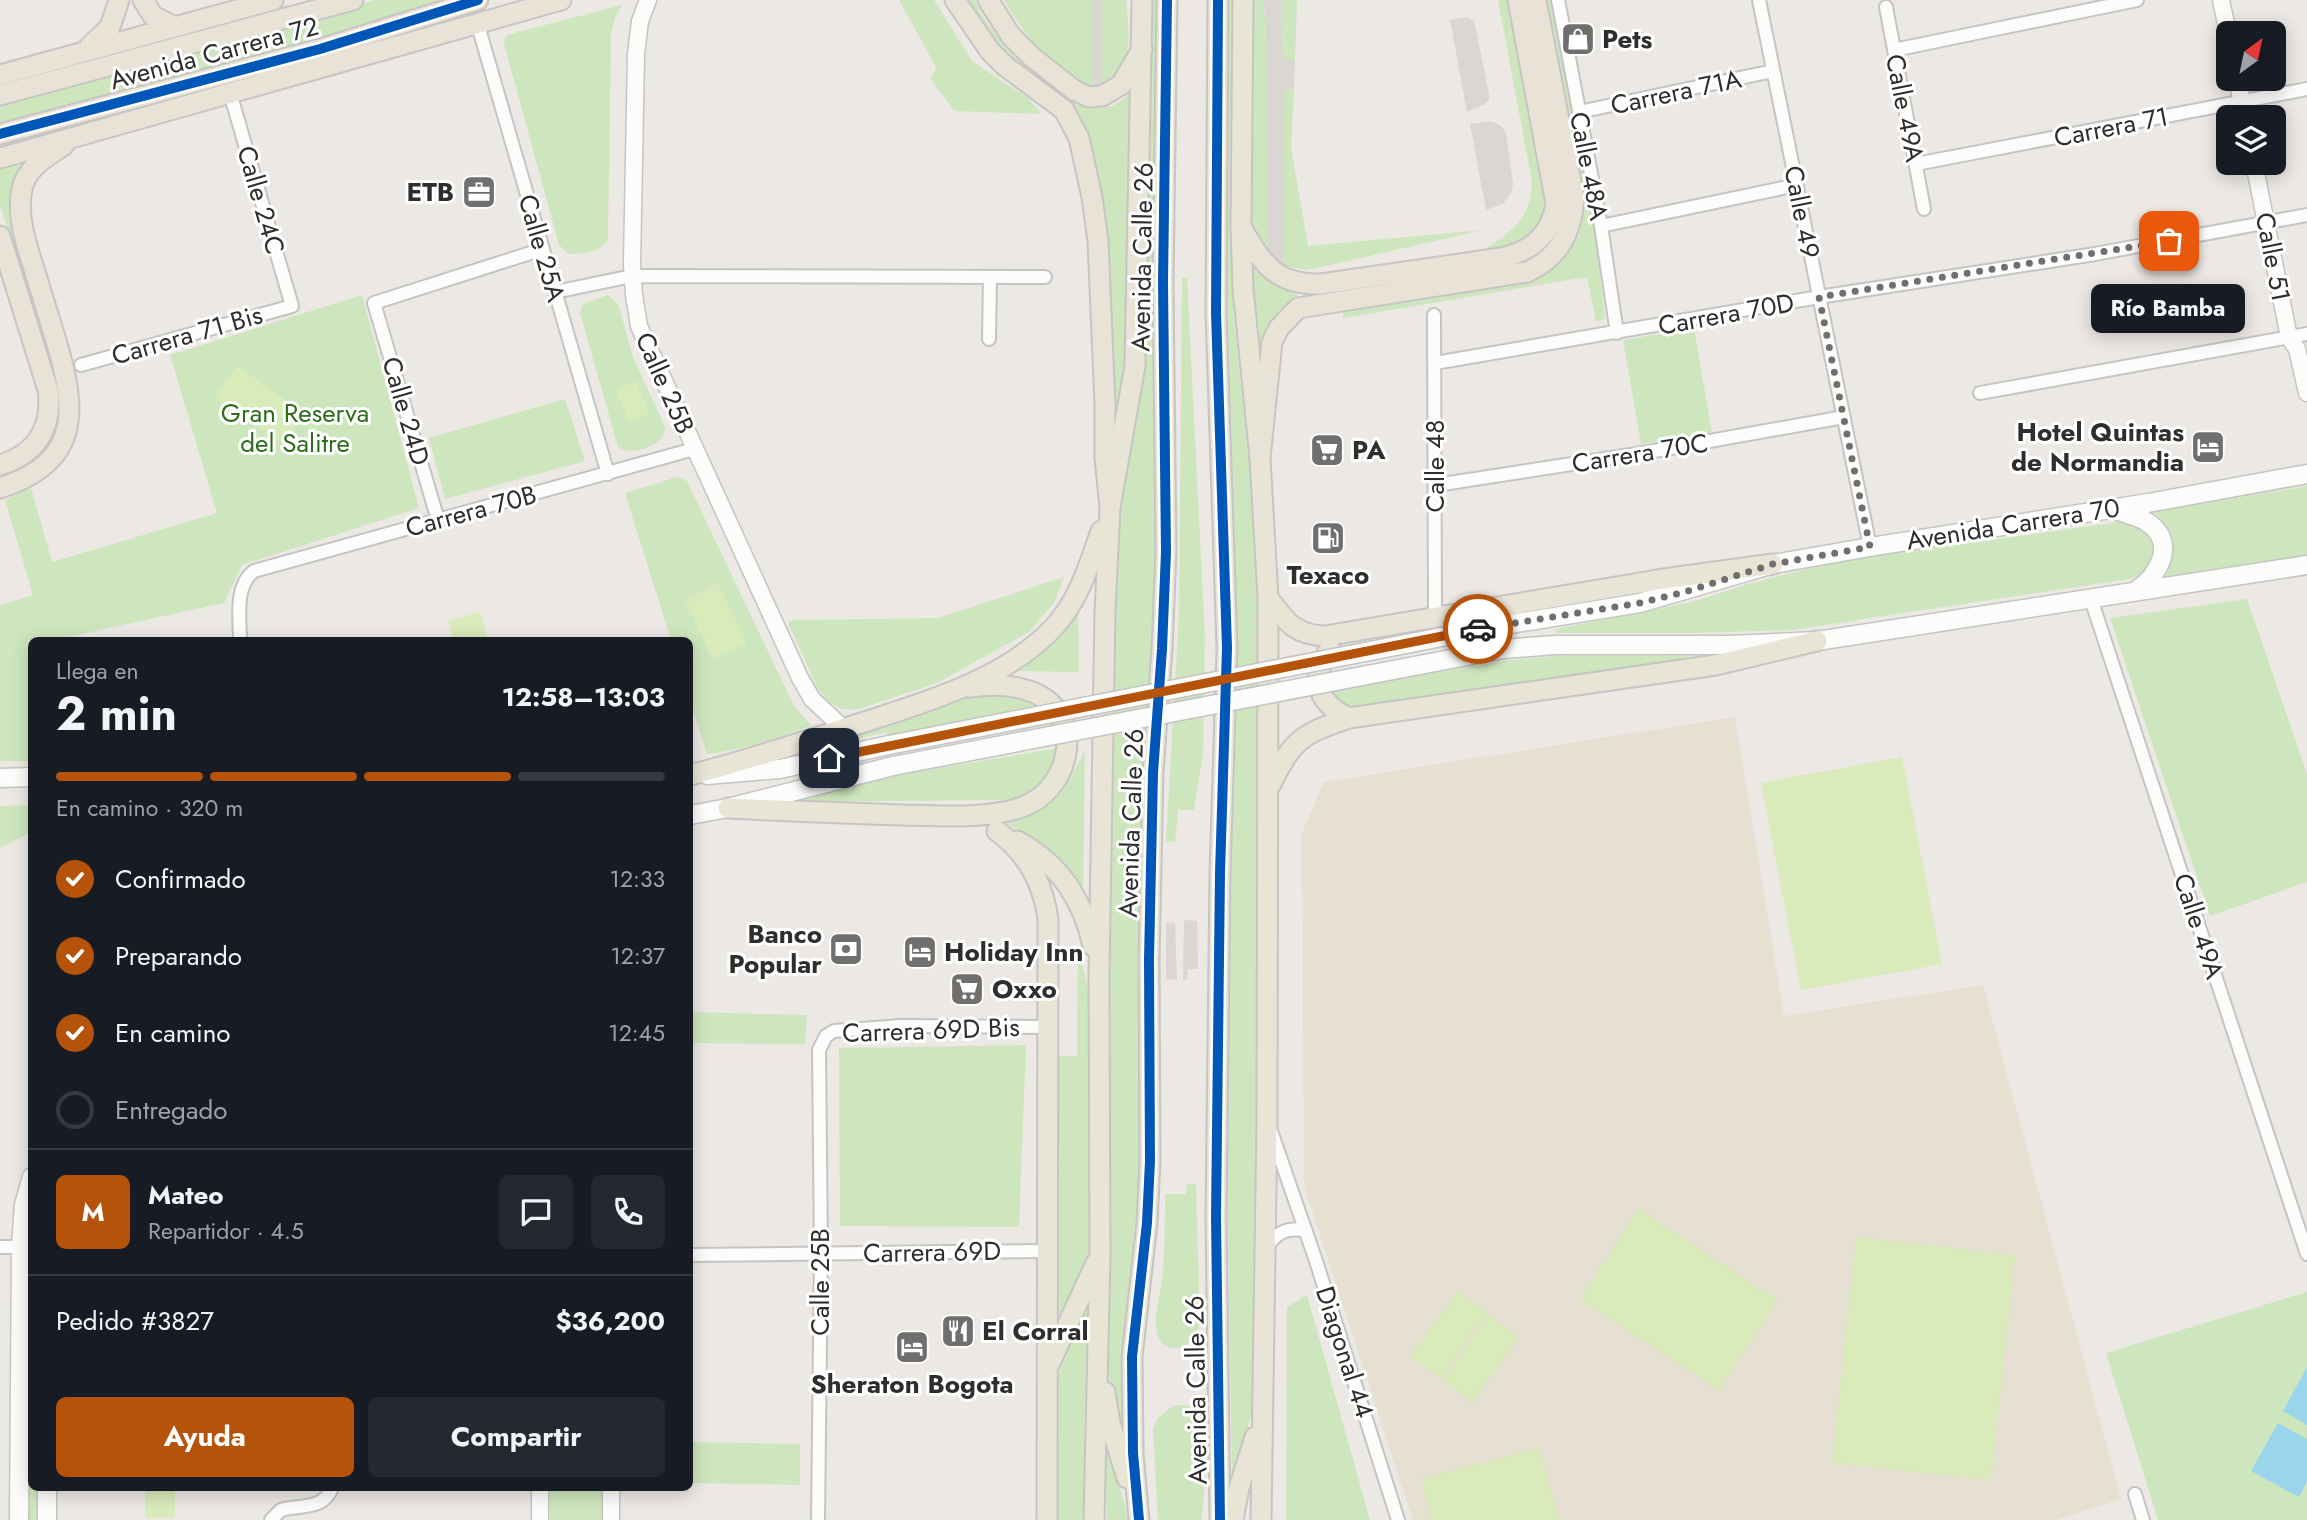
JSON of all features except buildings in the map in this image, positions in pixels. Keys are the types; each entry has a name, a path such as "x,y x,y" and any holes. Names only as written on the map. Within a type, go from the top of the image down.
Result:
{"highway":[{"path":"84,51 110,27 118,10 119,0"},
{"path":"143,0 153,16 175,27"},
{"name":"Avenida Carrera 72","path":"0,75 273,0"},
{"name":"Avenida Carrera 72","path":"0,95 353,0"},
{"name":"Avenida Carrera 72","path":"0,134 320,49 478,0"},
{"name":"Avenida Carrera 72","path":"0,158 561,0"},
{"path":"955,0 990,51 1005,66 1064,110 1079,138 1098,241 1105,458 1110,507"},
{"path":"988,0 1011,36 1025,50 1074,90 1089,97 1102,96 1121,85 1142,49"},
{"path":"1241,227 1256,253 1278,276 1303,285 1502,258 1534,246 1553,220 1556,204 1518,0"},
{"path":"1260,458 1272,342 1279,328 1298,308 1527,272 1541,265 1562,244 1573,214 1574,198 1536,0"},
{"path":"320,49 355,59"},
{"path":"0,488 26,478 46,463 58,450 70,417 70,395 65,370 31,260 21,216 23,186 36,166 79,134"},
{"path":"0,236 48,390 50,405 44,433 36,444 21,457 0,466"},
{"path":"10,267 31,260"}],"main road":[{"name":"Avenida Calle 26","path":"1094,1520 1100,1256 1100,974 1105,611 1110,507 1135,366 1142,0"},
{"name":"Avenida Calle 26","path":"1139,1520 1133,1453 1132,1357 1147,1223 1150,1161 1149,959 1153,773 1166,552 1163,282 1167,0"},
{"name":"Avenida Calle 26","path":"1218,0 1216,313 1227,648 1220,873 1216,1217 1220,1520"},
{"path":"1243,0 1241,227 1245,324 1260,458 1268,598 1267,1121 1261,1520"},
{"name":"Avenida Carrera 70","path":"693,775 761,772 1498,625 1640,603 1685,592 1773,564 2307,474"},
{"path":"693,774 752,759 961,688 1037,644 1056,625 1082,584 1110,507"},
{"path":"2110,509 2147,522 2159,533 2163,544 2163,558 2156,574 2133,593"},
{"path":"1268,598 1284,619 1308,635 1350,632 1664,579 1773,564"},
{"path":"693,814 893,766 1503,649 1555,645 1730,645 1817,640 2307,565"},
{"path":"1349,718 1335,712 1326,701 1318,686 1318,670 1333,645 1350,632"},
{"path":"1269,788 1284,757 1298,740 1314,730 1349,718 1716,665 1817,640"},
{"path":"728,808 955,816 1006,811 1027,806 1039,799 1053,786 1062,771 1068,739 1063,719 1053,705 1023,688 1002,685 961,688"},
{"path":"0,778 28,777"},
{"path":"955,816 997,831 1041,856 1068,884 1079,901 1088,924 1100,974"},
{"path":"997,831 1026,860 1038,880 1045,902 1049,953 1047,1520"},
{"path":"19,1520 21,1247 24,1205 28,1191"},
{"path":"1047,1371 1100,1256"},
{"path":"1097,1342 1110,1423 1139,1520"},
{"path":"1233,1520 1239,1488 1262,1416"},
{"path":"47,1491 47,1520"}],"street":[{"name":"Calle 25B","path":"649,0 636,37 632,276 637,316 644,339 800,678 812,699 844,729"},
{"name":"Calle 48A","path":"1558,0 1601,226 1617,333"},
{"name":"Calle 49","path":"1759,0 1870,547"},
{"path":"1894,50 2137,0"},
{"path":"2221,0 2225,21"},
{"path":"2231,0 2235,21"},
{"name":"Calle 49A","path":"1886,7 1924,209"},
{"name":"Calle 25A","path":"477,22 608,474"},
{"name":"Carrera 71A","path":"1579,112 1773,71"},
{"name":"Carrera 71","path":"2250,105 2307,89"},
{"name":"Calle 24C","path":"230,93 292,306"},
{"name":"Carrera 71","path":"1916,164 2216,111"},
{"name":"Calle 51","path":"2257,175 2298,339 2307,393"},
{"name":"Calle 51","path":"2265,175 2271,223"},
{"path":"1601,226 1797,185"},
{"name":"Carrera 70D","path":"1434,363 1819,297 2095,254 2307,215"},
{"name":"Calle 24D","path":"438,520 374,303 542,249"},
{"path":"555,292 632,276 1045,277"},
{"path":"989,277 989,339"},
{"name":"Carrera 71 Bis","path":"81,365 292,306"},
{"name":"Calle 48","path":"1434,315 1435,617"},
{"path":"1980,393 2298,339"},
{"name":"Carrera 70C","path":"1436,485 1637,454 1844,417"},
{"name":"Carrera 70B","path":"240,637 241,590 254,571 694,449"},
{"name":"Calle 49A","path":"2091,599 2307,1254"},
{"name":"Carrera 69D Bis","path":"821,1044 834,1031 901,1026 1047,1027"},
{"name":"Calle 25B","path":"818,1520 821,1044"},
{"name":"Diagonal 44","path":"1267,1121 1306,1230 1398,1520"},
{"path":"1265,1249 1276,1235 1283,1231 1291,1228 1306,1230"},
{"path":"0,1247 21,1247"},
{"name":"Carrera 69D","path":"693,1255 1048,1251"},
{"path":"273,1517 288,1508 312,1506 330,1491"},
{"path":"540,1491 540,1520"},
{"path":"611,1491 611,1520"},
{"path":"2135,1494 2143,1520"}],"shaded area":[{"path":"1092,0 1102,0 1102,88 1091,89"},
{"path":"1264,0 1281,0 1283,60 1295,60 1294,89 1283,90 1283,261 1289,267 1281,267 1268,260"},
{"path":"1467,17 1474,21 1489,100 1467,112 1450,20"},
{"path":"1490,121 1500,125 1506,132 1513,184 1511,193 1503,204 1486,210 1470,124"},
{"path":"1735,717 1784,1016 1983,985 2121,1499 2057,1520 1413,1520 1304,1186 1302,833 1324,782"},
{"path":"1184,920 1197,921 1198,969 1188,969 1187,980 1183,980"},
{"path":"1166,922 1175,923 1177,980 1166,979"}],"green space":[{"path":"376,0 452,0 318,43 0,128 0,104"},
{"path":"899,0 934,0 972,61 1028,98 1042,114 954,111 931,79 936,67"},
{"path":"968,0 975,0 994,31 1009,48 1066,95 1083,104 1103,108 1116,104 1131,92 1127,368 1109,463 1109,270 1100,193 1085,132 1070,106 1011,56 988,30"},
{"path":"1004,0 1092,0 1091,89 1077,83 1052,64 1020,26"},
{"path":"1102,0 1126,0 1129,37 1121,68 1102,88"},
{"path":"1151,0 1157,0 1155,633 1142,760 1141,1158 1124,1434 1106,1364 1113,583 1122,489 1145,367"},
{"path":"1227,0 1234,0 1233,313 1255,515 1259,631 1260,924 1252,1411 1232,1490 1228,1221 1229,843 1222,329"},
{"path":"1253,0 1264,0 1268,260 1252,228"},
{"path":"1281,0 1297,0 1295,60 1283,61"},
{"path":"1498,0 1510,0 1548,202 1538,224 1524,238 1504,247 1481,252 1510,232 1523,216 1531,195 1532,182"},
{"path":"1543,0 1553,0 1595,224 1605,319 1596,322 1587,277 1343,318 1342,308 1560,259 1579,235 1581,212"},
{"path":"622,5 611,33 608,240 591,251 569,254 559,245 503,40 507,35"},
{"path":"1294,89 1291,147 1308,246 1483,230 1308,270 1289,267 1283,262 1283,90"},
{"path":"27,158 13,179 11,189 12,212 22,247 15,250 0,205 0,166"},
{"path":"1253,259 1275,281 1302,297 1282,308 1270,324 1260,365 1252,307"},
{"path":"1187,277 1205,638 1203,753 1194,810 1178,810 1175,842 1166,842 1179,613 1182,278"},
{"name":"Gran Reserva del Salitre","path":"362,295 419,508 242,565 224,603 68,637 28,637 28,761 0,761 0,605 33,595 5,500 31,488 52,562 217,513 170,355"},
{"path":"608,295 618,304 633,357 665,427 660,440 638,450 618,447 580,313 583,304"},
{"path":"1694,328 1712,433 1641,444 1623,340"},
{"path":"237,366 305,413 283,444 215,397"},
{"path":"635,381 650,414 630,423 616,390"},
{"name":"Gran Reserva del Salitre","path":"565,399 585,461 445,499 429,438"},
{"path":"677,477 687,481 794,706 811,725 760,743 707,754 693,709 693,637 670,637 625,493"},
{"path":"2307,486 2307,555 2162,579 2170,560 2172,544 2170,536 2154,512"},
{"path":"2126,521 2140,526 2152,536 2157,554 2149,570 2126,579 1792,630 1556,633 1556,629 1692,602 1748,584 1836,562"},
{"path":"1064,577 1054,603 1029,632 937,683 856,710 841,709 829,702 818,689 788,623 793,620 938,618"},
{"path":"718,583 747,644 713,659 685,599"},
{"path":"2247,599 2307,774 2307,882 2210,916 2110,618"},
{"path":"1078,609 1079,672 1009,671"},
{"path":"480,612 487,637 452,637 448,621"},
{"path":"1592,653 1690,656 1627,671 1349,708 1338,706 1329,691 1509,660"},
{"path":"1007,691 1044,706 889,736 885,732 785,758 972,695"},
{"path":"1059,748 1056,762 1048,777 1031,794 1021,798 787,802 894,776"},
{"path":"1085,750 1083,891 1049,853 1007,824 1033,812 1054,796 1071,775"},
{"path":"1902,757 1942,964 1801,990 1761,783"},
{"path":"28,805 28,834 0,848 0,806"},
{"path":"1078,948 1092,1005 1093,1257 1054,1341 1057,1056 1077,1056"},
{"path":"693,1012 807,1015 805,1044 693,1043"},
{"path":"1026,1045 1019,1227 840,1226 839,1048"},
{"path":"1187,1184 1196,1184 1200,1324 1190,1342 1175,1348 1162,1343 1156,1326 1165,1243 1165,1194 1186,1194"},
{"path":"1639,1209 1778,1301 1719,1390 1580,1299"},
{"path":"1856,1237 2015,1255 1991,1480 1832,1463"},
{"path":"28,1275 28,1491 39,1491 39,1520 27,1520"},
{"path":"1458,1291 1488,1313 1440,1378 1410,1356"},
{"path":"2307,1292 2307,1520 2158,1520 2106,1353"},
{"path":"1091,1294 1084,1429 1085,1520 1055,1520 1057,1378"},
{"path":"1307,1295 1370,1520 1286,1520 1287,1307"},
{"path":"1489,1315 1519,1337 1472,1402 1442,1379"},
{"path":"1174,1405 1188,1406 1195,1410 1201,1419 1206,1462 1202,1520 1158,1520 1153,1428 1158,1418"},
{"path":"1104,1438 1125,1505 1127,1520 1107,1520"},
{"path":"693,1442 800,1444 800,1485 693,1483"},
{"path":"1539,1448 1559,1520 1432,1520 1421,1479"},
{"path":"145,1491 175,1491 175,1518 145,1518"},
{"path":"550,1491 603,1491 603,1520 550,1520"}],"water":[{"path":"2307,1367 2307,1425 2283,1411"},
{"path":"2278,1423 2307,1439 2307,1482 2299,1497 2251,1471"}],"cycle path":[{"path":"0,134 320,49 478,0"},
{"path":"1139,1520 1133,1453 1132,1357 1147,1223 1150,1161 1149,959 1153,773 1166,552 1163,282 1167,0"},
{"path":"1218,0 1216,313 1227,648 1220,873 1216,1217 1220,1520"}],"way so far":[{"path":"1478,629 1640,603 1685,592 1773,564 1870,547 1819,297 2169,241"}],"place":[{"name":"Pets","path":"1578,39"},
{"name":"ETB","path":"479,192"},
{"name":"Río Bamba","path":"2169,241"},
{"name":"Hotel Quintas de Normandia","path":"2208,447"},
{"name":"PA","path":"1327,450"},
{"name":"Texaco","path":"1328,538"},
{"name":"Banco Popular","path":"846,949"},
{"name":"Holiday Inn","path":"920,952"},
{"name":"Oxxo","path":"967,989"},
{"name":"El Corral","path":"958,1331"},
{"name":"Sheraton Bogota","path":"912,1347"}],"route":[{"path":"829,758 1478,629"}]}
